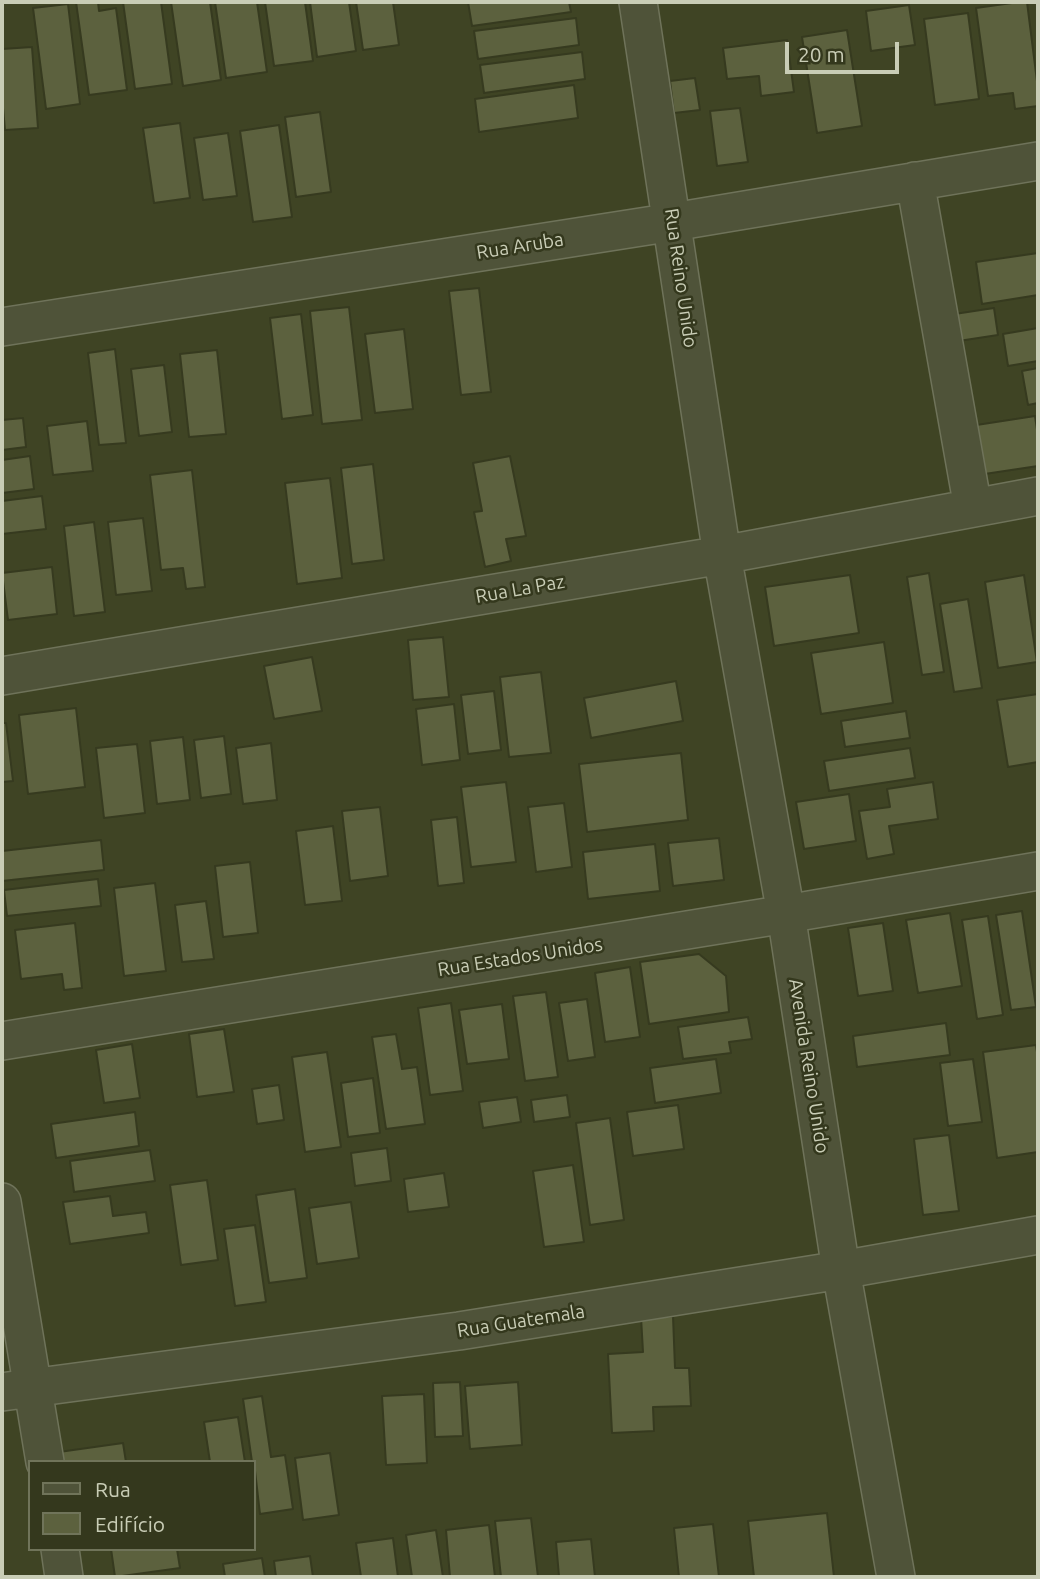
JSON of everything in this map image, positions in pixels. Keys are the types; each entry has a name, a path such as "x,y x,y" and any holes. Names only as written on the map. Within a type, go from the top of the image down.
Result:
{"street":[{"name":"Rua Reino Unido","path":"638,2 722,555"},
{"name":"Rua Aruba","path":"2,327 673,222 1038,161"},
{"path":"915,181 973,508"},
{"name":"Rua La Paz","path":"2,676 722,555 1038,496"},
{"name":"Avenida Reino Unido","path":"722,555 786,914 841,1270 896,1577"},
{"name":"Rua Estados Unidos","path":"2,1041 1038,871"},
{"path":"2,1202 17,1390 44,1460"},
{"name":"Rua Guatemala","path":"17,1390 459,1331 841,1270 1038,1235"},
{"path":"60,1551 64,1577"}],"building":[{"path":"76,2 98,2 99,11 116,8 127,90 89,95"},
{"path":"123,2 161,2 172,84 135,89"},
{"path":"171,2 210,2 221,80 183,86"},
{"path":"215,2 257,2 267,72 226,78"},
{"path":"265,2 305,2 313,61 274,66"},
{"path":"310,2 349,2 356,51 317,57"},
{"path":"356,2 393,2 399,45 363,50"},
{"path":"468,2 569,2 571,12 472,26"},
{"path":"1027,2 1038,106 1015,109 1013,93 988,96 976,8"},
{"path":"68,4 80,104 46,109 33,8"},
{"path":"909,5 915,45 871,51 866,11"},
{"path":"968,13 979,99 935,105 924,19"},
{"path":"576,18 579,45 478,59 474,31"},
{"path":"847,30 862,126 817,133 802,37"},
{"path":"787,40 794,92 761,96 759,76 727,79 723,48"},
{"path":"32,47 38,128 5,130 2,49"},
{"path":"582,52 585,79 484,93 480,65"},
{"path":"695,78 700,110 674,113 670,81"},
{"path":"574,85 578,118 479,132 475,99"},
{"path":"740,108 748,162 717,166 710,111"},
{"path":"320,112 331,192 296,197 285,117"},
{"path":"180,123 190,198 154,203 143,128"},
{"path":"279,125 292,217 253,222 240,131"},
{"path":"228,133 237,196 203,200 194,138"},
{"path":"1038,253 1038,295 982,304 976,262"},
{"path":"479,288 491,392 461,395 449,291"},
{"path":"349,307 362,420 322,424 310,311"},
{"path":"994,308 998,335 952,342 948,315"},
{"path":"301,314 313,415 282,419 270,318"},
{"path":"1038,328 1038,361 1008,366 1003,334"},
{"path":"404,329 413,409 375,413 365,334"},
{"path":"115,349 126,443 99,445 88,353"},
{"path":"217,350 226,434 189,437 180,354"},
{"path":"164,365 172,432 139,436 131,369"},
{"path":"1038,368 1038,403 1028,405 1022,371"},
{"path":"1035,416 1038,466 978,475 970,426"},
{"path":"23,418 26,447 2,450 2,420"},
{"path":"87,421 93,471 53,475 47,426"},
{"path":"30,456 34,489 2,493 2,460"},
{"path":"510,456 526,536 506,539 511,561 485,567 474,512 482,511 473,463"},
{"path":"373,464 384,560 352,564 341,468"},
{"path":"192,470 205,587 186,589 183,568 161,570 150,475"},
{"path":"330,478 342,578 297,584 285,483"},
{"path":"42,496 46,529 2,534 2,501"},
{"path":"143,518 152,591 116,595 108,522"},
{"path":"94,522 105,612 74,616 64,526"},
{"path":"52,567 57,614 8,620 2,573"},
{"path":"929,573 944,672 922,675 907,577"},
{"path":"850,575 859,633 774,646 765,587"},
{"path":"1024,575 1037,662 998,668 985,582"},
{"path":"968,599 982,688 954,692 940,604"},
{"path":"443,637 449,697 413,700 408,640"},
{"path":"884,642 893,703 821,714 811,653"},
{"path":"312,657 322,711 274,719 264,666"},
{"path":"541,672 551,753 509,757 500,677"},
{"path":"676,681 683,721 591,738 584,698"},
{"path":"494,691 501,750 468,754 461,695"},
{"path":"1038,694 1038,762 1008,767 997,700"},
{"path":"454,704 460,760 422,765 416,709"},
{"path":"76,708 85,787 28,794 19,715"},
{"path":"906,711 910,738 845,747 841,721"},
{"path":"2,723 6,723 13,781 2,782"},
{"path":"224,736 231,794 201,798 194,740"},
{"path":"183,737 190,800 157,804 150,741"},
{"path":"271,743 277,800 243,804 236,748"},
{"path":"137,744 145,813 104,818 96,748"},
{"path":"910,748 915,778 829,791 824,761"},
{"path":"681,753 688,820 587,832 579,764"},
{"path":"506,782 516,862 471,867 461,787"},
{"path":"933,782 938,819 889,826 894,854 867,859 859,811 890,807 887,789"},
{"path":"849,794 856,841 804,849 796,802"},
{"path":"564,803 572,867 536,872 528,807"},
{"path":"380,807 388,876 350,881 342,811"},
{"path":"457,817 464,883 438,886 431,820"},
{"path":"333,826 342,901 305,905 296,831"},
{"path":"719,838 724,880 673,886 668,843"},
{"path":"101,840 104,870 2,881 2,851"},
{"path":"655,844 660,891 588,899 583,852"},
{"path":"250,862 258,933 223,937 215,866"},
{"path":"98,879 101,906 7,916 4,890"},
{"path":"155,883 166,971 124,976 114,888"},
{"path":"206,901 214,959 182,962 175,905"},
{"path":"1022,911 1036,1007 1011,1010 996,915"},
{"path":"950,913 962,986 918,993 906,920"},
{"path":"988,916 1003,1015 977,1019 962,920"},
{"path":"75,923 82,988 64,990 62,974 21,979 15,930"},
{"path":"883,923 893,991 858,996 848,928"},
{"path":"699,954 726,976 729,1012 649,1024 640,962"},
{"path":"630,967 640,1037 605,1042 595,973"},
{"path":"546,992 558,1077 525,1081 513,996"},
{"path":"587,999 595,1057 568,1061 559,1003"},
{"path":"451,1003 463,1091 430,1095 418,1008"},
{"path":"502,1004 509,1059 467,1064 459,1010"},
{"path":"748,1017 752,1039 729,1042 731,1053 683,1059 678,1027"},
{"path":"946,1023 950,1055 857,1067 853,1036"},
{"path":"224,1029 234,1092 197,1097 189,1034"},
{"path":"396,1034 402,1069 417,1067 425,1124 386,1129 372,1037"},
{"path":"132,1044 140,1098 104,1103 96,1050"},
{"path":"1036,1045 1038,1152 997,1158 983,1052"},
{"path":"327,1052 341,1147 305,1152 292,1057"},
{"path":"716,1059 721,1093 655,1103 650,1068"},
{"path":"973,1059 982,1122 948,1126 940,1063"},
{"path":"373,1078 380,1133 348,1137 341,1083"},
{"path":"279,1085 284,1120 257,1124 252,1089"},
{"path":"567,1095 570,1117 534,1122 531,1100"},
{"path":"517,1097 521,1122 483,1128 479,1102"},
{"path":"678,1105 684,1149 633,1156 627,1112"},
{"path":"135,1112 139,1146 56,1158 51,1124"},
{"path":"610,1118 624,1220 590,1225 576,1123"},
{"path":"949,1135 959,1211 923,1215 914,1139"},
{"path":"387,1148 391,1181 355,1186 351,1153"},
{"path":"150,1150 155,1181 74,1192 70,1161"},
{"path":"573,1165 584,1242 544,1247 533,1171"},
{"path":"444,1173 449,1207 408,1212 404,1179"},
{"path":"207,1180 218,1260 181,1265 170,1185"},
{"path":"295,1189 307,1278 269,1283 256,1195"},
{"path":"110,1196 113,1216 146,1212 149,1233 70,1244 63,1202"},
{"path":"351,1202 359,1258 317,1264 309,1208"},
{"path":"255,1225 266,1302 235,1306 224,1229"},
{"path":"673,1316 675,1368 689,1368 691,1406 653,1407 654,1431 612,1433 608,1354 643,1352 641,1317"},
{"path":"460,1382 463,1436 435,1437 433,1383"},
{"path":"518,1382 522,1445 470,1449 465,1386"},
{"path":"424,1394 427,1463 386,1465 382,1396"},
{"path":"262,1396 271,1457 285,1455 293,1509 260,1514 256,1460 252,1460 243,1399"},
{"path":"238,1417 245,1460 210,1460 204,1422"},
{"path":"123,1443 126,1460 60,1460 59,1452"},
{"path":"330,1453 339,1515 303,1520 295,1458"},
{"path":"827,1513 834,1577 754,1577 748,1521"},
{"path":"531,1518 538,1577 501,1577 495,1521"},
{"path":"713,1524 719,1577 679,1577 674,1528"},
{"path":"489,1525 495,1577 450,1577 446,1530"},
{"path":"436,1530 443,1577 412,1577 406,1535"},
{"path":"393,1538 398,1577 361,1577 356,1543"},
{"path":"591,1539 595,1577 547,1577 559,1576 556,1542"},
{"path":"111,1551 177,1551 180,1568 115,1577"},
{"path":"310,1556 313,1577 276,1577 274,1561"},
{"path":"262,1558 265,1577 225,1577 223,1564"}]}
